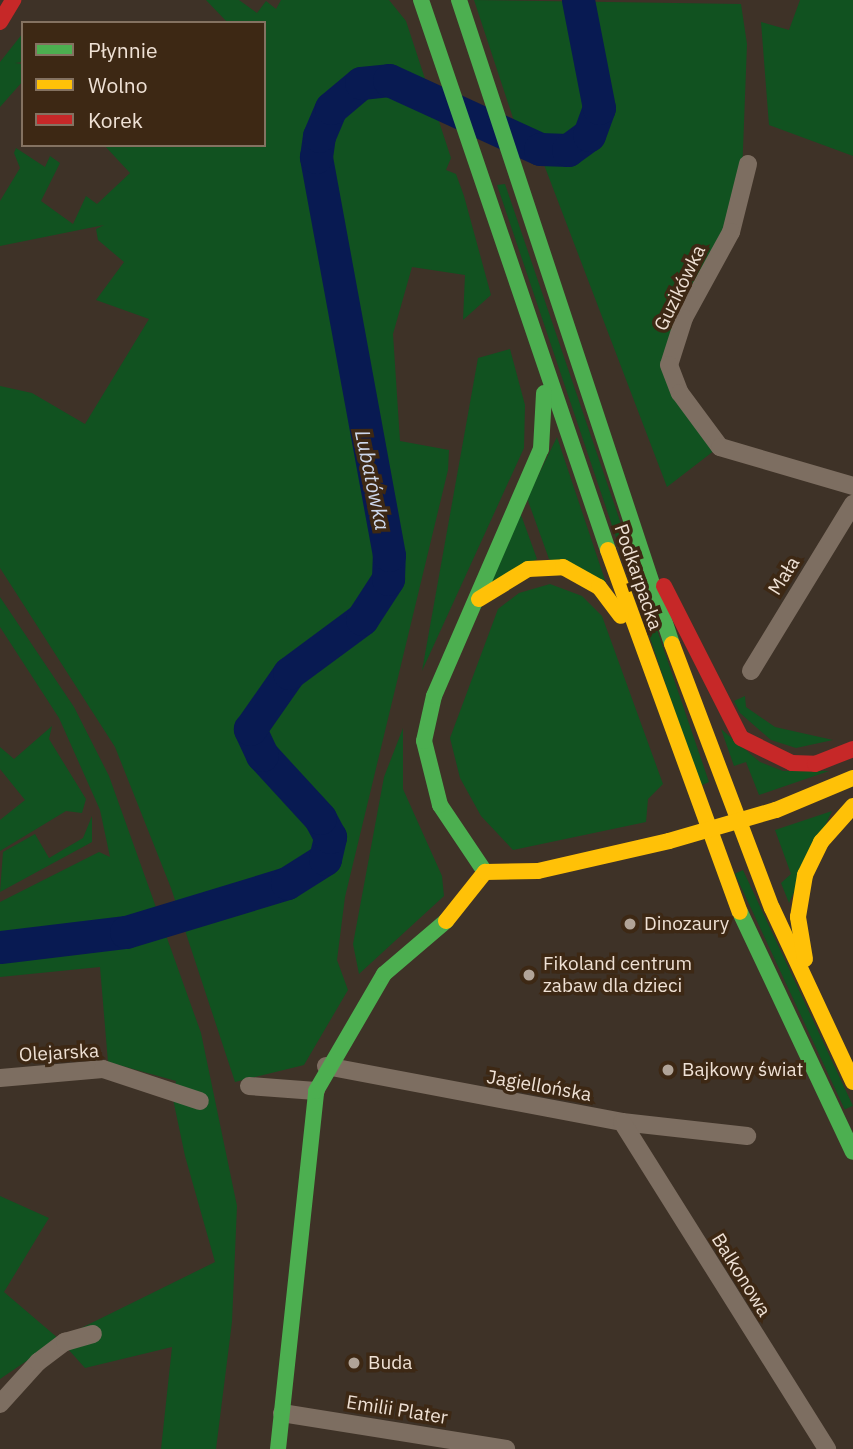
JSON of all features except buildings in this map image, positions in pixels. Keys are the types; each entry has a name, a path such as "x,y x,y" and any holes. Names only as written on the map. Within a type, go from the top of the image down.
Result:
{"main road":[{"path":"0,22 13,0"},
{"name":"Podkarpacka","path":"459,0 639,550 726,793 747,850 853,1082"},
{"name":"Podkarpacka","path":"424,8 538,353 698,810 719,866 853,1152"},
{"path":"485,872 440,804 424,741 434,696 478,600 541,449 547,412 538,353"},
{"path":"639,550 676,604 725,717 741,738 792,763 815,764 853,749"},
{"path":"478,600 528,569 563,567 599,587 638,640"},
{"path":"485,872 525,873 668,841 776,810 853,778"},
{"path":"810,991 798,917 805,875 821,842 853,806"},
{"path":"278,1449 316,1091 326,1066 384,974 460,909 485,872"}],"street":[{"name":"Guzikówka","path":"748,164 732,232 684,318 669,365 680,393 720,447 853,486"},
{"name":"Mała","path":"751,671 853,504"},
{"name":"Jagiellońska","path":"326,1066 622,1122 747,1136"},
{"name":"Olejarska","path":"0,1078 103,1069 200,1101"},
{"path":"249,1086 316,1091"},
{"name":"Balkonowa","path":"622,1122 827,1449"},
{"path":"0,1404 47,1355 93,1334"},
{"name":"Emilii Plater","path":"282,1413 506,1449"}],"green space":[{"path":"206,0 239,0 257,13 266,1 276,9 281,0 389,0 406,21 451,158 446,170 456,174 464,196 491,295 463,320 465,275 412,267 393,334 400,441 449,450 448,470 345,897 337,960 348,990 304,1065 235,1082 171,888 115,747 0,568 0,386 32,393 85,424 149,319 96,300 124,262 98,240 96,229 104,225 0,246 0,201 20,168 14,153 16,148 45,167 50,156 60,163 41,201 73,224 86,196 97,204 130,173 106,147 266,147 266,21 226,21"},
{"path":"474,0 741,4 747,44 742,175 728,228 662,370 715,450 667,487 543,162 515,124"},
{"path":"800,0 853,0 853,156 769,125 761,22 789,30"},
{"path":"21,36 21,62 15,63 21,64 21,83 0,107 0,62"},
{"path":"505,184 709,782 700,786 497,185"},
{"path":"510,349 525,405 524,448 422,671 478,358"},
{"path":"557,437 607,586 549,559 527,498"},
{"path":"520,512 537,559 487,585"},
{"path":"550,584 582,596 602,616 663,784 648,799 646,822 513,850 481,816 460,778 450,738 498,609 519,593"},
{"path":"0,597 74,707 109,776 201,1033 237,1206 232,1322 216,1449 161,1449 172,1347 85,1368 59,1339 215,1262 185,1156 173,1099 176,1081 108,1062 100,967 0,977 0,902 99,852 110,857 100,810 59,718 0,627"},
{"path":"745,696 746,707 775,727 833,740 796,748 771,740 740,713 734,701"},
{"path":"52,726 49,739 86,799 82,813 66,811 0,851 0,820 25,800 0,769 0,747 14,759"},
{"path":"403,728 403,789 442,876 444,896 359,974 353,944 384,777"},
{"path":"721,729 760,762 783,771 829,771 759,795 746,762 734,766"},
{"path":"832,811 789,903 781,883 791,874 775,830"},
{"path":"92,816 92,842 0,892 3,852 35,834 49,858 83,838"},
{"path":"743,870 853,1106 845,1109 735,874"},
{"path":"0,1196 49,1218 4,1292 59,1339 0,1379"}],"waterway":[{"name":"Lubatówka","path":"0,947 126,932 287,883 325,859 330,837 320,818 262,755 250,729 289,673 362,619 388,579 389,555 316,157 319,136 331,108 361,83 389,80 540,149 568,150 589,135 599,108 578,0"}],"traffic: fast":[{"path":"421,0 608,550"},
{"path":"459,0 672,644"},
{"path":"485,872 440,805 424,741 434,696 541,449 544,393"},
{"path":"740,912 853,1152"},
{"path":"278,1449 316,1091 384,974 446,921"}],"traffic: slow":[{"path":"608,550 740,912"},
{"path":"479,599 528,569 563,567 599,587 621,616"},
{"path":"672,644 772,908 853,1082"},
{"path":"446,921 485,872 538,871 669,841 776,810 853,778"},
{"path":"805,959 798,917 805,875 821,842 853,806"}],"traffic: jam":[{"path":"0,22 13,0"},
{"path":"664,586 741,738 792,763 815,764 853,749"}],"place":[{"name":"Dinozaury","path":"630,924"},
{"name":"Fikoland centrum zabaw dla dzieci","path":"529,975"},
{"name":"Bajkowy świat","path":"668,1070"},
{"name":"Buda","path":"354,1363"}]}
